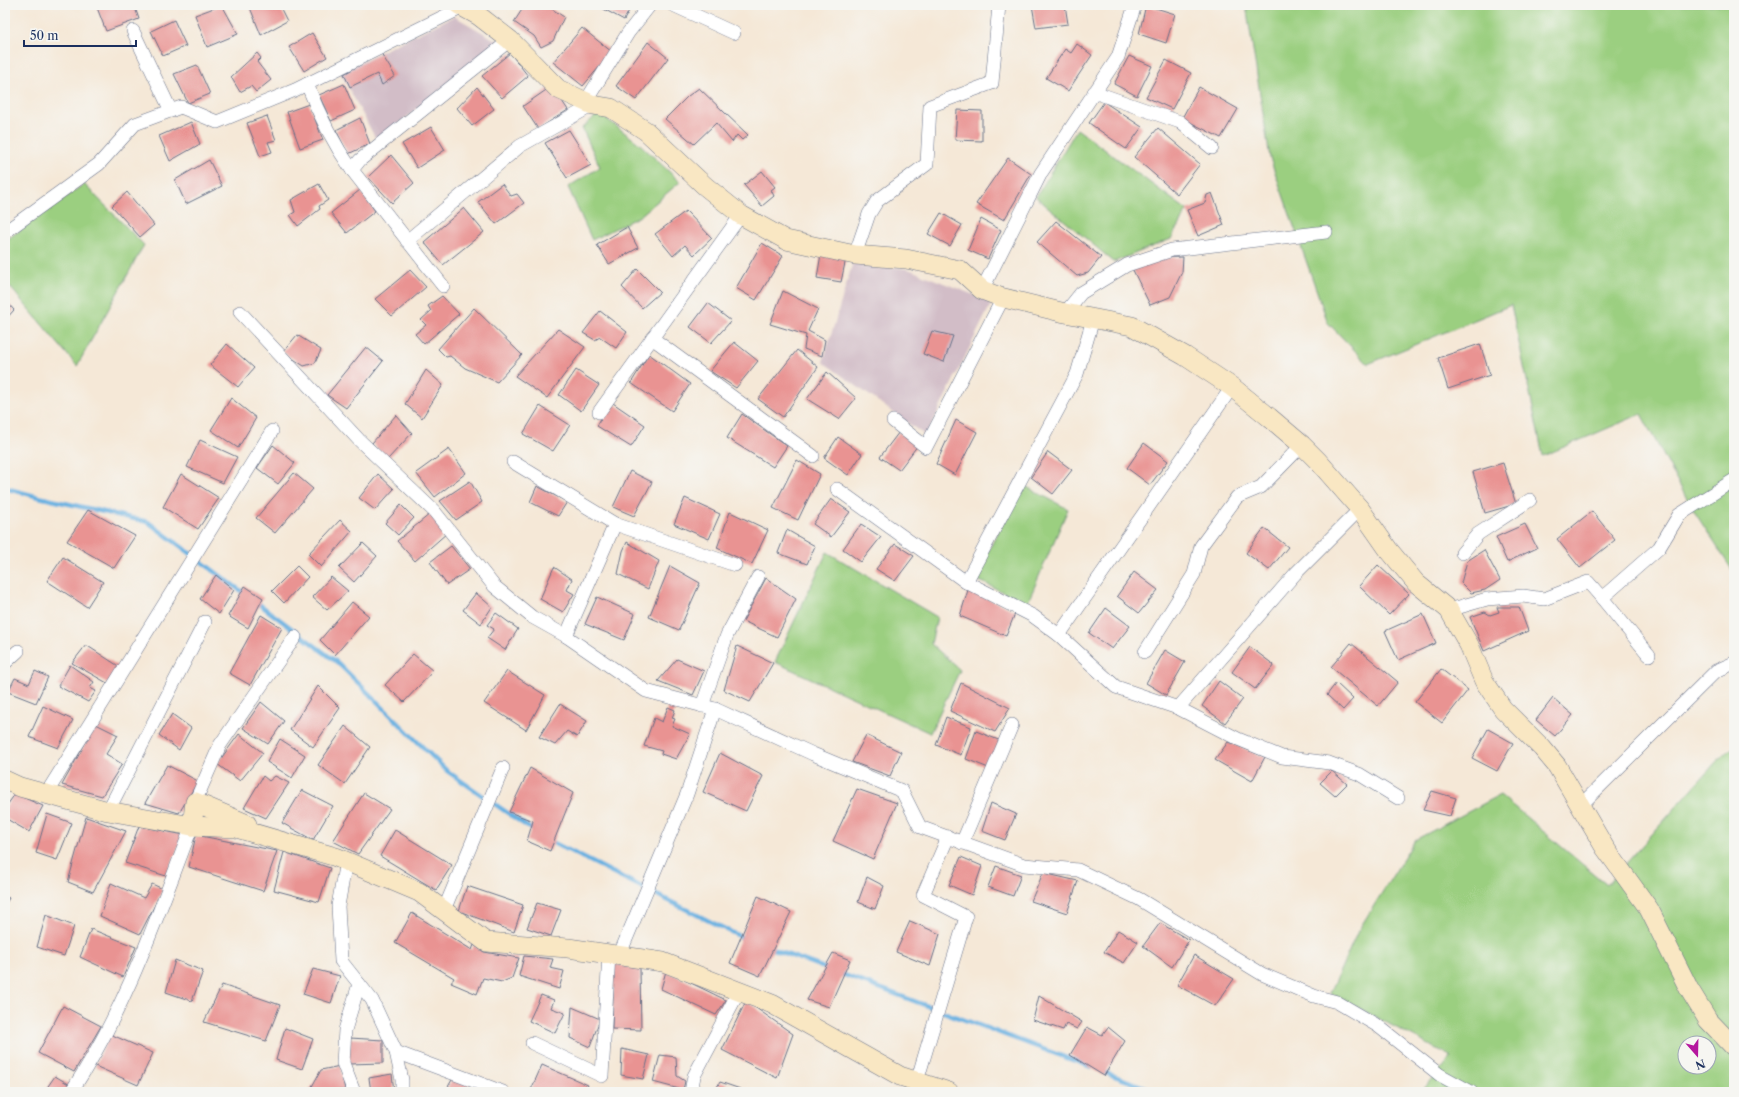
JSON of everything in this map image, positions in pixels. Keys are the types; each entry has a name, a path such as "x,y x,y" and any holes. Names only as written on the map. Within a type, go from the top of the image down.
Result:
{"street":[{"path":"407,241 520,146 589,103 628,33 650,5"},
{"path":"673,5 734,33"},
{"path":"855,255 869,214 878,201 927,164 930,106 992,83 999,5"},
{"path":"982,290 1041,173 1118,57 1135,5"},
{"path":"5,232 99,164 135,124 181,107 217,122 307,84 461,6 479,16 510,40 558,89 589,103 611,108 646,132 705,186 741,215 786,240 855,255 906,259 960,270 982,290 1003,298 1065,313 1132,326 1185,356 1232,387 1302,445 1360,509 1388,550 1416,583 1449,610 1469,645 1484,681 1503,709 1542,748 1556,766 1618,868 1649,909 1689,989 1708,1020 1734,1047"},
{"path":"133,31 170,111"},
{"path":"352,170 360,160 510,40"},
{"path":"307,84 322,120 338,150 442,286"},
{"path":"1094,92 1180,122 1212,148"},
{"path":"599,412 741,215"},
{"path":"1065,313 1081,293 1127,265 1172,250 1326,232"},
{"path":"893,421 926,446 1003,298"},
{"path":"240,312 359,440 434,511 494,586 532,617 566,636 646,691 715,709 813,754 902,791 920,827 1024,865 1078,870 1139,899 1202,939 1262,974 1314,996 1337,1002 1378,1026 1440,1075 1471,1092"},
{"path":"966,582 1077,374 1091,326 1089,317"},
{"path":"652,338 814,456"},
{"path":"1060,635 1232,387"},
{"path":"46,794 272,431"},
{"path":"1145,652 1194,574 1201,546 1237,497 1261,487 1302,445"},
{"path":"513,462 615,524 735,565"},
{"path":"1602,598 1659,548 1678,515 1734,480"},
{"path":"837,489 966,582 1033,616 1060,635 1116,686 1178,708 1238,739 1282,757 1329,763 1359,774 1398,798"},
{"path":"1462,553 1478,534 1530,500"},
{"path":"1178,708 1295,574 1360,509"},
{"path":"566,636 615,524"},
{"path":"702,706 727,635 758,577"},
{"path":"1449,610 1487,599 1523,596 1544,599 1588,582 1649,655"},
{"path":"108,811 205,622"},
{"path":"71,1092 88,1067 141,959 192,826 195,802 220,745 295,637"},
{"path":"5,663 18,651"},
{"path":"1580,806 1716,671 1734,663"},
{"path":"532,1043 602,1076 614,955 687,794 715,709"},
{"path":"962,843 1012,725"},
{"path":"444,910 503,768"},
{"path":"5,780 20,788 108,811 192,826 236,828 286,841 346,861 419,892 486,942 568,948 663,962 772,1004 900,1076 949,1092"},
{"path":"195,802 286,841"},
{"path":"917,1081 966,917 923,895 948,837"},
{"path":"346,861 338,906 341,961 372,1000 396,1052 402,1080 402,1092"},
{"path":"354,1092 343,1063 345,1030 359,984"},
{"path":"690,1092 694,1076 739,991"},
{"path":"396,1052 502,1092"}],"shaded area":[{"path":"454,16 499,42 377,141 340,72"},
{"path":"853,262 908,269 992,302 926,436 823,362"}],"green space":[{"path":"1246,5 1734,5 1734,573 1692,508 1641,414 1543,456 1511,305 1368,364 1328,323 1270,158"},
{"path":"599,113 641,145 680,182 640,216 592,240 568,187 600,167 582,128"},
{"path":"1077,129 1187,210 1171,239 1114,262 1036,197"},
{"path":"84,184 144,245 77,366 5,281 5,241"},
{"path":"1023,485 1068,509 1027,604 974,578"},
{"path":"827,552 937,617 931,644 960,670 930,733 775,662"},
{"path":"1734,747 1734,1092 1421,1092 1452,1057 1330,993 1358,931 1415,840 1500,795 1607,885 1716,762"}],"building":[{"path":"96,5 134,5 139,19 106,31"},
{"path":"222,5 238,34 207,47 195,15"},
{"path":"249,5 279,5 287,21 261,35"},
{"path":"525,5 546,5 564,17 553,41 541,47 534,36 514,22"},
{"path":"601,5 632,5 624,20 600,7"},
{"path":"1032,5 1065,5 1068,24 1036,28"},
{"path":"1146,5 1175,14 1166,43 1139,34"},
{"path":"174,20 186,46 163,56 151,31"},
{"path":"582,28 612,52 583,86 553,62"},
{"path":"312,33 327,57 304,71 289,47"},
{"path":"648,42 668,58 636,100 616,86"},
{"path":"1077,44 1092,55 1068,91 1046,78 1065,49 1071,53"},
{"path":"257,53 261,58 257,62 271,80 256,92 251,86 240,92 231,77"},
{"path":"381,53 395,76 382,85 377,74 350,87 344,74"},
{"path":"510,53 528,76 502,98 482,76"},
{"path":"1129,56 1152,66 1137,96 1114,84"},
{"path":"1166,60 1191,73 1172,109 1146,97"},
{"path":"197,65 210,94 188,103 174,74"},
{"path":"344,84 355,110 331,121 319,95"},
{"path":"552,86 568,110 538,129 523,106"},
{"path":"477,87 494,109 472,126 457,108"},
{"path":"1199,87 1238,109 1221,138 1182,118"},
{"path":"699,88 748,135 742,140 737,135 732,142 716,123 694,144 665,119 688,96"},
{"path":"1104,102 1142,127 1126,149 1089,123"},
{"path":"309,104 323,140 300,148 287,112"},
{"path":"957,110 982,111 982,141 955,140"},
{"path":"267,116 276,140 268,142 272,152 260,156 247,123"},
{"path":"360,118 370,144 348,154 336,130"},
{"path":"191,122 200,144 170,161 159,136"},
{"path":"431,127 445,150 417,168 402,144"},
{"path":"1158,128 1200,164 1177,194 1134,157"},
{"path":"569,130 591,165 567,178 545,143"},
{"path":"391,155 414,183 392,203 368,177"},
{"path":"1008,158 1031,174 1004,220 976,204"},
{"path":"209,160 222,186 186,204 175,180"},
{"path":"762,171 775,187 771,190 774,196 762,206 744,185"},
{"path":"319,184 328,200 319,206 320,209 298,226 290,215 295,212 291,200"},
{"path":"502,184 511,196 517,194 524,203 496,224 478,202"},
{"path":"360,190 375,211 347,233 331,213"},
{"path":"127,192 154,225 140,237 112,206"},
{"path":"1212,193 1224,225 1198,236 1187,210 1205,203 1207,195"},
{"path":"464,208 484,232 443,265 424,242"},
{"path":"686,211 712,238 694,255 685,245 673,256 655,234"},
{"path":"941,213 962,225 950,246 928,234"},
{"path":"981,219 1001,230 988,259 968,250"},
{"path":"1056,221 1101,257 1088,273 1077,276 1037,242"},
{"path":"627,227 638,248 609,264 597,245"},
{"path":"762,243 783,256 756,300 736,288"},
{"path":"821,254 846,258 841,282 817,278"},
{"path":"1183,257 1182,272 1170,297 1150,305 1131,266 1148,258"},
{"path":"637,269 660,292 642,308 622,287"},
{"path":"410,270 426,287 392,316 375,299"},
{"path":"783,291 818,309 808,331 825,340 822,356 804,349 806,335 770,324"},
{"path":"442,296 459,314 424,344 415,334 426,325 421,320 431,311 428,306"},
{"path":"5,300 14,310 5,320"},
{"path":"708,303 731,321 711,343 690,327"},
{"path":"474,308 522,355 497,382 465,368 450,356 446,357 438,349"},
{"path":"600,311 627,332 616,348 600,337 595,340 583,333"},
{"path":"558,329 585,347 547,398 515,376"},
{"path":"932,331 953,336 944,362 923,354"},
{"path":"297,335 321,350 315,363 304,366 283,352"},
{"path":"734,342 758,361 736,388 710,371"},
{"path":"227,344 254,368 238,387 210,365"},
{"path":"1480,344 1490,375 1448,389 1438,358"},
{"path":"366,347 383,361 346,408 327,395"},
{"path":"797,350 818,367 783,417 758,399"},
{"path":"649,354 690,384 672,411 631,383"},
{"path":"426,370 443,385 422,418 405,404"},
{"path":"576,370 599,385 581,411 559,395"},
{"path":"827,372 856,398 839,419 807,399"},
{"path":"231,398 256,418 238,448 211,430"},
{"path":"610,401 645,425 631,447 597,426"},
{"path":"540,406 570,425 553,451 523,434"},
{"path":"742,414 787,446 773,467 727,438"},
{"path":"396,415 412,433 388,459 372,443"},
{"path":"956,420 977,432 955,475 936,464"},
{"path":"899,432 918,445 899,470 880,457"},
{"path":"838,437 862,454 848,475 824,458"},
{"path":"200,440 237,457 223,483 187,467"},
{"path":"1144,443 1168,461 1150,485 1127,468"},
{"path":"273,445 295,463 278,484 257,468"},
{"path":"449,449 466,473 435,497 416,473"},
{"path":"1048,452 1072,470 1053,494 1031,477"},
{"path":"797,460 820,474 798,520 773,508"},
{"path":"1503,463 1516,504 1485,513 1473,472"},
{"path":"630,471 652,482 634,516 613,507"},
{"path":"294,473 313,489 275,533 256,518"},
{"path":"181,474 219,498 198,529 163,507"},
{"path":"378,474 394,489 375,510 359,498"},
{"path":"470,481 482,502 456,520 440,501"},
{"path":"537,486 567,502 558,516 530,502"},
{"path":"685,498 720,514 709,539 674,524"},
{"path":"831,499 850,512 831,537 813,524"},
{"path":"401,505 414,518 398,535 385,523"},
{"path":"88,510 135,536 114,568 67,541"},
{"path":"1592,511 1615,540 1580,568 1557,539"},
{"path":"730,512 768,530 752,564 717,548"},
{"path":"430,514 447,533 415,561 397,541"},
{"path":"340,520 352,531 321,567 308,554"},
{"path":"861,524 881,537 861,562 843,549"},
{"path":"1525,524 1537,548 1507,562 1496,537"},
{"path":"1264,528 1288,547 1269,570 1246,553"},
{"path":"787,530 815,546 807,564 778,553"},
{"path":"627,542 659,561 648,589 618,574 623,551"},
{"path":"363,543 377,556 354,582 339,568"},
{"path":"895,544 914,556 895,581 876,569"},
{"path":"451,546 470,569 447,585 430,562"},
{"path":"1484,550 1500,580 1485,590 1471,593 1461,583 1467,561"},
{"path":"63,557 103,582 87,607 47,581"},
{"path":"1378,565 1409,594 1389,615 1359,586"},
{"path":"297,566 308,577 284,603 272,591"},
{"path":"670,566 700,583 679,630 649,617"},
{"path":"554,567 572,579 567,590 574,594 563,612 540,599"},
{"path":"1134,572 1158,590 1139,613 1117,596"},
{"path":"216,575 234,590 219,614 200,599"},
{"path":"331,577 348,591 327,610 312,597"},
{"path":"766,578 796,599 777,637 743,621"},
{"path":"245,586 263,598 248,628 228,616"},
{"path":"968,590 1016,611 1006,636 960,616"},
{"path":"476,593 492,607 481,624 463,610"},
{"path":"597,597 635,614 624,640 585,624"},
{"path":"352,602 369,616 335,655 320,640"},
{"path":"1497,607 1519,607 1528,631 1484,651 1470,617 1485,612 1490,615 1499,612"},
{"path":"1106,608 1130,626 1112,649 1089,633"},
{"path":"496,613 518,629 505,650 487,638 494,629 487,625"},
{"path":"1423,614 1436,643 1398,660 1385,631"},
{"path":"261,615 282,628 250,685 229,673"},
{"path":"1351,643 1398,682 1378,706 1331,667"},
{"path":"86,645 120,667 109,684 72,663"},
{"path":"737,646 773,663 750,702 724,690"},
{"path":"1250,647 1274,665 1255,689 1232,672"},
{"path":"1165,650 1185,662 1166,695 1146,683"},
{"path":"413,654 433,671 404,702 385,685"},
{"path":"677,659 704,671 693,695 658,681"},
{"path":"70,665 94,682 90,688 96,691 88,702 58,686"},
{"path":"1441,669 1468,690 1442,723 1415,702"},
{"path":"35,671 48,677 36,703 8,692 15,678 29,684"},
{"path":"507,671 545,695 526,730 484,703"},
{"path":"1219,681 1243,699 1225,723 1202,706"},
{"path":"961,683 1010,708 995,732 950,711"},
{"path":"1336,683 1353,699 1343,710 1327,695"},
{"path":"318,686 340,708 313,747 290,730"},
{"path":"1553,698 1573,715 1555,736 1536,720"},
{"path":"261,702 284,721 268,744 243,728"},
{"path":"560,704 587,721 577,737 567,731 555,745 539,737"},
{"path":"43,706 73,720 58,748 29,737"},
{"path":"668,707 675,710 672,718 675,719 672,726 690,734 676,759 661,754 662,751 644,746 654,718 662,722"},
{"path":"172,714 191,728 179,750 159,735"},
{"path":"946,717 971,727 961,755 936,745"},
{"path":"96,724 118,735 106,754 122,764 102,796 62,785"},
{"path":"345,726 370,747 345,784 318,765"},
{"path":"1488,729 1513,743 1497,771 1472,758"},
{"path":"976,731 1001,741 991,769 966,759"},
{"path":"239,734 263,753 240,781 217,764"},
{"path":"866,735 901,752 890,776 852,762"},
{"path":"280,739 305,755 292,778 267,762"},
{"path":"1228,742 1265,757 1252,781 1215,760"},
{"path":"720,753 763,776 746,811 703,792"},
{"path":"167,765 198,781 179,813 145,803"},
{"path":"530,768 573,793 550,851 527,841 533,821 509,812"},
{"path":"1332,771 1347,784 1335,796 1320,783"},
{"path":"263,776 269,781 275,776 289,783 266,818 244,808"},
{"path":"857,789 897,803 873,859 833,841"},
{"path":"302,790 333,806 313,840 282,823"},
{"path":"1432,791 1456,798 1450,816 1423,810"},
{"path":"364,793 390,809 358,854 333,841"},
{"path":"15,794 43,806 29,832 5,818 5,808"},
{"path":"991,803 1016,814 1005,840 982,831"},
{"path":"47,814 72,823 57,860 36,853"},
{"path":"86,817 126,831 93,892 68,882"},
{"path":"139,826 184,835 166,876 125,863"},
{"path":"395,830 452,865 436,890 380,856"},
{"path":"196,835 277,851 263,891 189,867"},
{"path":"284,852 330,868 319,902 274,890"},
{"path":"961,857 982,866 972,895 949,885"},
{"path":"996,866 1021,875 1013,896 988,887"},
{"path":"1043,873 1078,881 1067,913 1031,901"},
{"path":"867,877 884,886 875,909 858,902"},
{"path":"111,883 144,898 152,884 163,889 140,934 100,916"},
{"path":"467,886 523,905 514,932 459,911"},
{"path":"5,896 9,898 5,905"},
{"path":"758,896 791,912 760,976 730,963"},
{"path":"537,903 561,910 551,936 527,928"},
{"path":"412,913 472,950 474,945 484,952 519,958 512,978 502,982 483,978 477,994 451,983 454,978 395,943"},
{"path":"46,915 74,926 64,956 37,947"},
{"path":"910,921 940,934 930,966 896,952"},
{"path":"1160,923 1189,940 1172,967 1143,946"},
{"path":"91,929 136,947 123,977 80,957"},
{"path":"1118,930 1138,942 1124,963 1104,952"},
{"path":"833,953 850,960 829,1007 807,1000"},
{"path":"1194,955 1234,979 1215,1006 1177,985"},
{"path":"524,956 553,959 550,968 564,971 559,989 519,976"},
{"path":"175,960 203,971 192,1001 166,992"},
{"path":"614,964 640,968 641,1030 612,1029"},
{"path":"313,969 340,976 331,1003 303,994"},
{"path":"666,971 726,1000 716,1015 661,989"},
{"path":"222,985 280,1005 266,1041 204,1022"},
{"path":"541,995 554,1000 551,1008 565,1013 555,1033 529,1021"},
{"path":"1039,996 1082,1022 1077,1029 1066,1024 1063,1030 1033,1020"},
{"path":"746,1001 793,1034 777,1078 722,1050"},
{"path":"63,1006 101,1026 74,1072 38,1053"},
{"path":"572,1007 600,1019 590,1047 570,1038"},
{"path":"1087,1027 1102,1035 1108,1027 1125,1041 1104,1076 1070,1055"},
{"path":"285,1028 313,1039 302,1069 276,1060"},
{"path":"110,1034 153,1053 138,1085 95,1066"},
{"path":"350,1038 383,1040 383,1063 349,1064"},
{"path":"622,1049 649,1055 643,1079 621,1075"},
{"path":"660,1055 676,1057 677,1076 685,1081 683,1090 653,1082"},
{"path":"542,1065 588,1085 585,1092 530,1092"},
{"path":"340,1066 345,1090 309,1092 321,1070"},
{"path":"392,1074 394,1092 371,1092 369,1078"},
{"path":"55,1076 72,1086 68,1092 44,1092"},
{"path":"453,1078 482,1092 445,1092"},
{"path":"720,1082 749,1092 714,1092"},
{"path":"904,1089 915,1091 915,1092 904,1092"}],"waterway":[{"path":"5,488 148,522 245,594"},
{"path":"255,601 338,663 447,771 535,832"},
{"path":"548,840 745,939"},
{"path":"767,947 830,970"},
{"path":"839,973 1091,1067"},
{"path":"1101,1071 1158,1092"}]}
